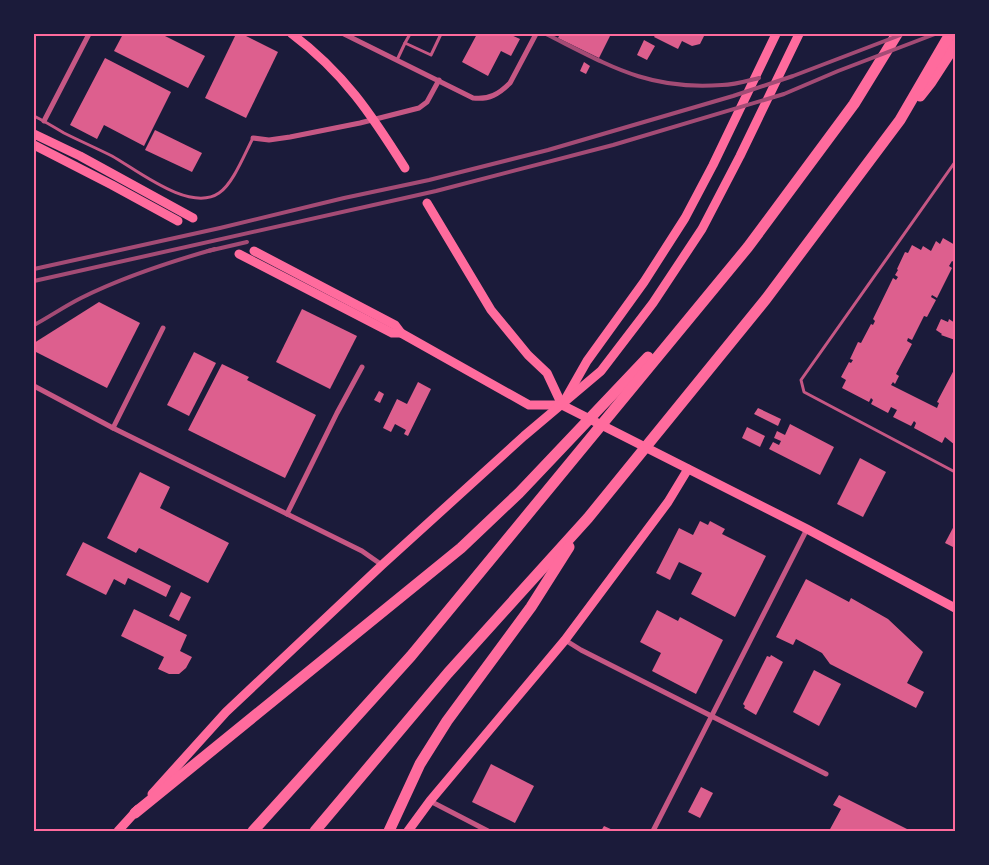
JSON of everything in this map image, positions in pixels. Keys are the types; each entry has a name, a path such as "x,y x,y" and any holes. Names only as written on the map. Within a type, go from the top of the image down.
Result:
{"highway":[{"path":"253,831 411,656 748,247 854,104 897,34"},
{"path":"900,120 950,34"},
{"path":"315,831 448,673 588,518 766,299 900,120 932,82 955,45"},
{"path":"135,813 461,548 519,493 715,287"},
{"path":"389,831 420,764 447,721 532,606 588,518"}],"main road":[{"path":"292,34 325,61 353,91 370,112 406,168"},
{"path":"562,405 587,361 644,282 685,218 713,165 776,34"},
{"path":"118,831 226,712 382,565 524,436 600,371 612,358 653,303 702,229 740,156 799,34"},
{"path":"34,134 80,156 193,218"},
{"path":"34,145 178,221"},
{"path":"427,203 491,310 528,355 547,373 562,405"},
{"path":"254,251 395,325 401,333 529,405 562,405 807,529 955,608"},
{"path":"239,254 392,333 401,333"},
{"path":"408,831 430,801 565,640 668,502 688,469"}],"street":[{"path":"44,121 89,34"},
{"path":"344,34 473,98 490,98 510,83 536,34"},
{"path":"254,138 278,139 360,122 423,105 427,102 439,80"},
{"path":"113,428 163,328"},
{"path":"287,514 362,367"},
{"path":"34,386 113,428 362,551 382,565"},
{"path":"653,831 807,529"},
{"path":"565,640 826,774"},
{"path":"430,801 488,831"}],"lane":[{"path":"397,60 410,34"},
{"path":"405,43 430,55 441,34"},
{"path":"34,116 113,157 152,181 178,193 196,198 207,198 219,194 228,184 254,138"},
{"path":"955,162 801,380 804,392 955,472"}],"building":[{"path":"123,34 161,34 205,56 188,88 114,51"},
{"path":"236,34 242,34 278,52 246,118 205,98"},
{"path":"477,34 509,34 520,39 511,56 501,51 488,76 462,62"},
{"path":"560,34 611,34 599,58 558,38"},
{"path":"656,34 705,34 700,44 692,46 682,41 678,49 654,37"},
{"path":"644,40 655,46 647,60 637,55"},
{"path":"105,58 171,92 144,146 104,125 97,139 70,125"},
{"path":"584,62 590,66 586,74 580,71"},
{"path":"155,130 202,153 192,172 145,150"},
{"path":"943,238 955,245 955,259 949,266 952,268 937,298 932,295 931,297 936,300 927,317 924,316 912,340 908,338 907,341 912,344 896,374 899,376 895,384 893,382 891,385 937,408 939,403 937,402 955,368 955,445 945,437 942,443 914,428 916,423 914,421 911,426 893,417 897,410 891,407 888,413 871,404 873,400 871,398 869,402 842,388 846,380 841,377 849,362 851,363 853,360 850,359 858,342 861,343 871,324 873,325 875,321 873,319 893,278 896,280 898,277 895,275 905,252 908,253 912,245 921,250 923,246 931,251 936,241 940,244"},
{"path":"99,302 140,323 107,388 34,351 34,343"},
{"path":"302,309 357,336 330,389 276,362"},
{"path":"941,319 948,322 949,319 955,323 955,340 941,335 936,330"},
{"path":"194,352 216,363 189,416 167,405"},
{"path":"222,364 249,377 247,380 316,415 285,478 188,430"},
{"path":"418,382 431,389 408,436 404,434 406,430 395,424 391,432 383,428 397,399 407,404"},
{"path":"379,391 384,394 380,403 374,400"},
{"path":"758,408 781,419 778,426 754,414"},
{"path":"790,424 834,447 820,475 769,449 773,442 779,445 781,441 774,438 777,431 785,435"},
{"path":"747,427 765,436 760,447 742,438"},
{"path":"860,458 886,472 863,517 837,504"},
{"path":"140,472 170,487 160,508 229,543 208,583 139,548 136,553 107,538"},
{"path":"700,521 708,525 710,521 725,529 722,534 766,556 735,617 691,594 702,573 679,562 670,580 656,573 679,528 693,535"},
{"path":"955,524 955,548 945,543"},
{"path":"83,542 171,586 166,597 128,578 125,585 114,579 106,595 66,575"},
{"path":"806,579 849,602 851,598 888,619 923,652 907,683 924,692 916,708 830,664 822,653 796,639 793,645 776,637"},
{"path":"181,592 191,597 179,621 169,616"},
{"path":"134,609 187,635 180,651 192,657 186,668 179,674 169,674 158,669 164,657 121,636"},
{"path":"657,610 678,621 680,617 723,640 696,694 652,671 661,653 640,642"},
{"path":"771,655 783,662 756,715 744,708 743,704 767,656 770,657"},
{"path":"814,670 841,684 819,726 793,712"},
{"path":"491,764 534,786 515,823 472,802"},
{"path":"701,787 713,793 700,818 688,812"},
{"path":"839,795 911,831 829,831 841,809 833,805"},
{"path":"604,826 615,831 601,831"}],"railway":[{"path":"546,34 589,56 651,80 696,86 740,83 759,78"},
{"path":"34,269 429,180 548,150 733,96 793,76 903,34"},
{"path":"34,281 436,191 613,145 784,94 935,34"},
{"path":"208,251 247,242"},
{"path":"34,325 75,301 113,283 215,249"}]}
